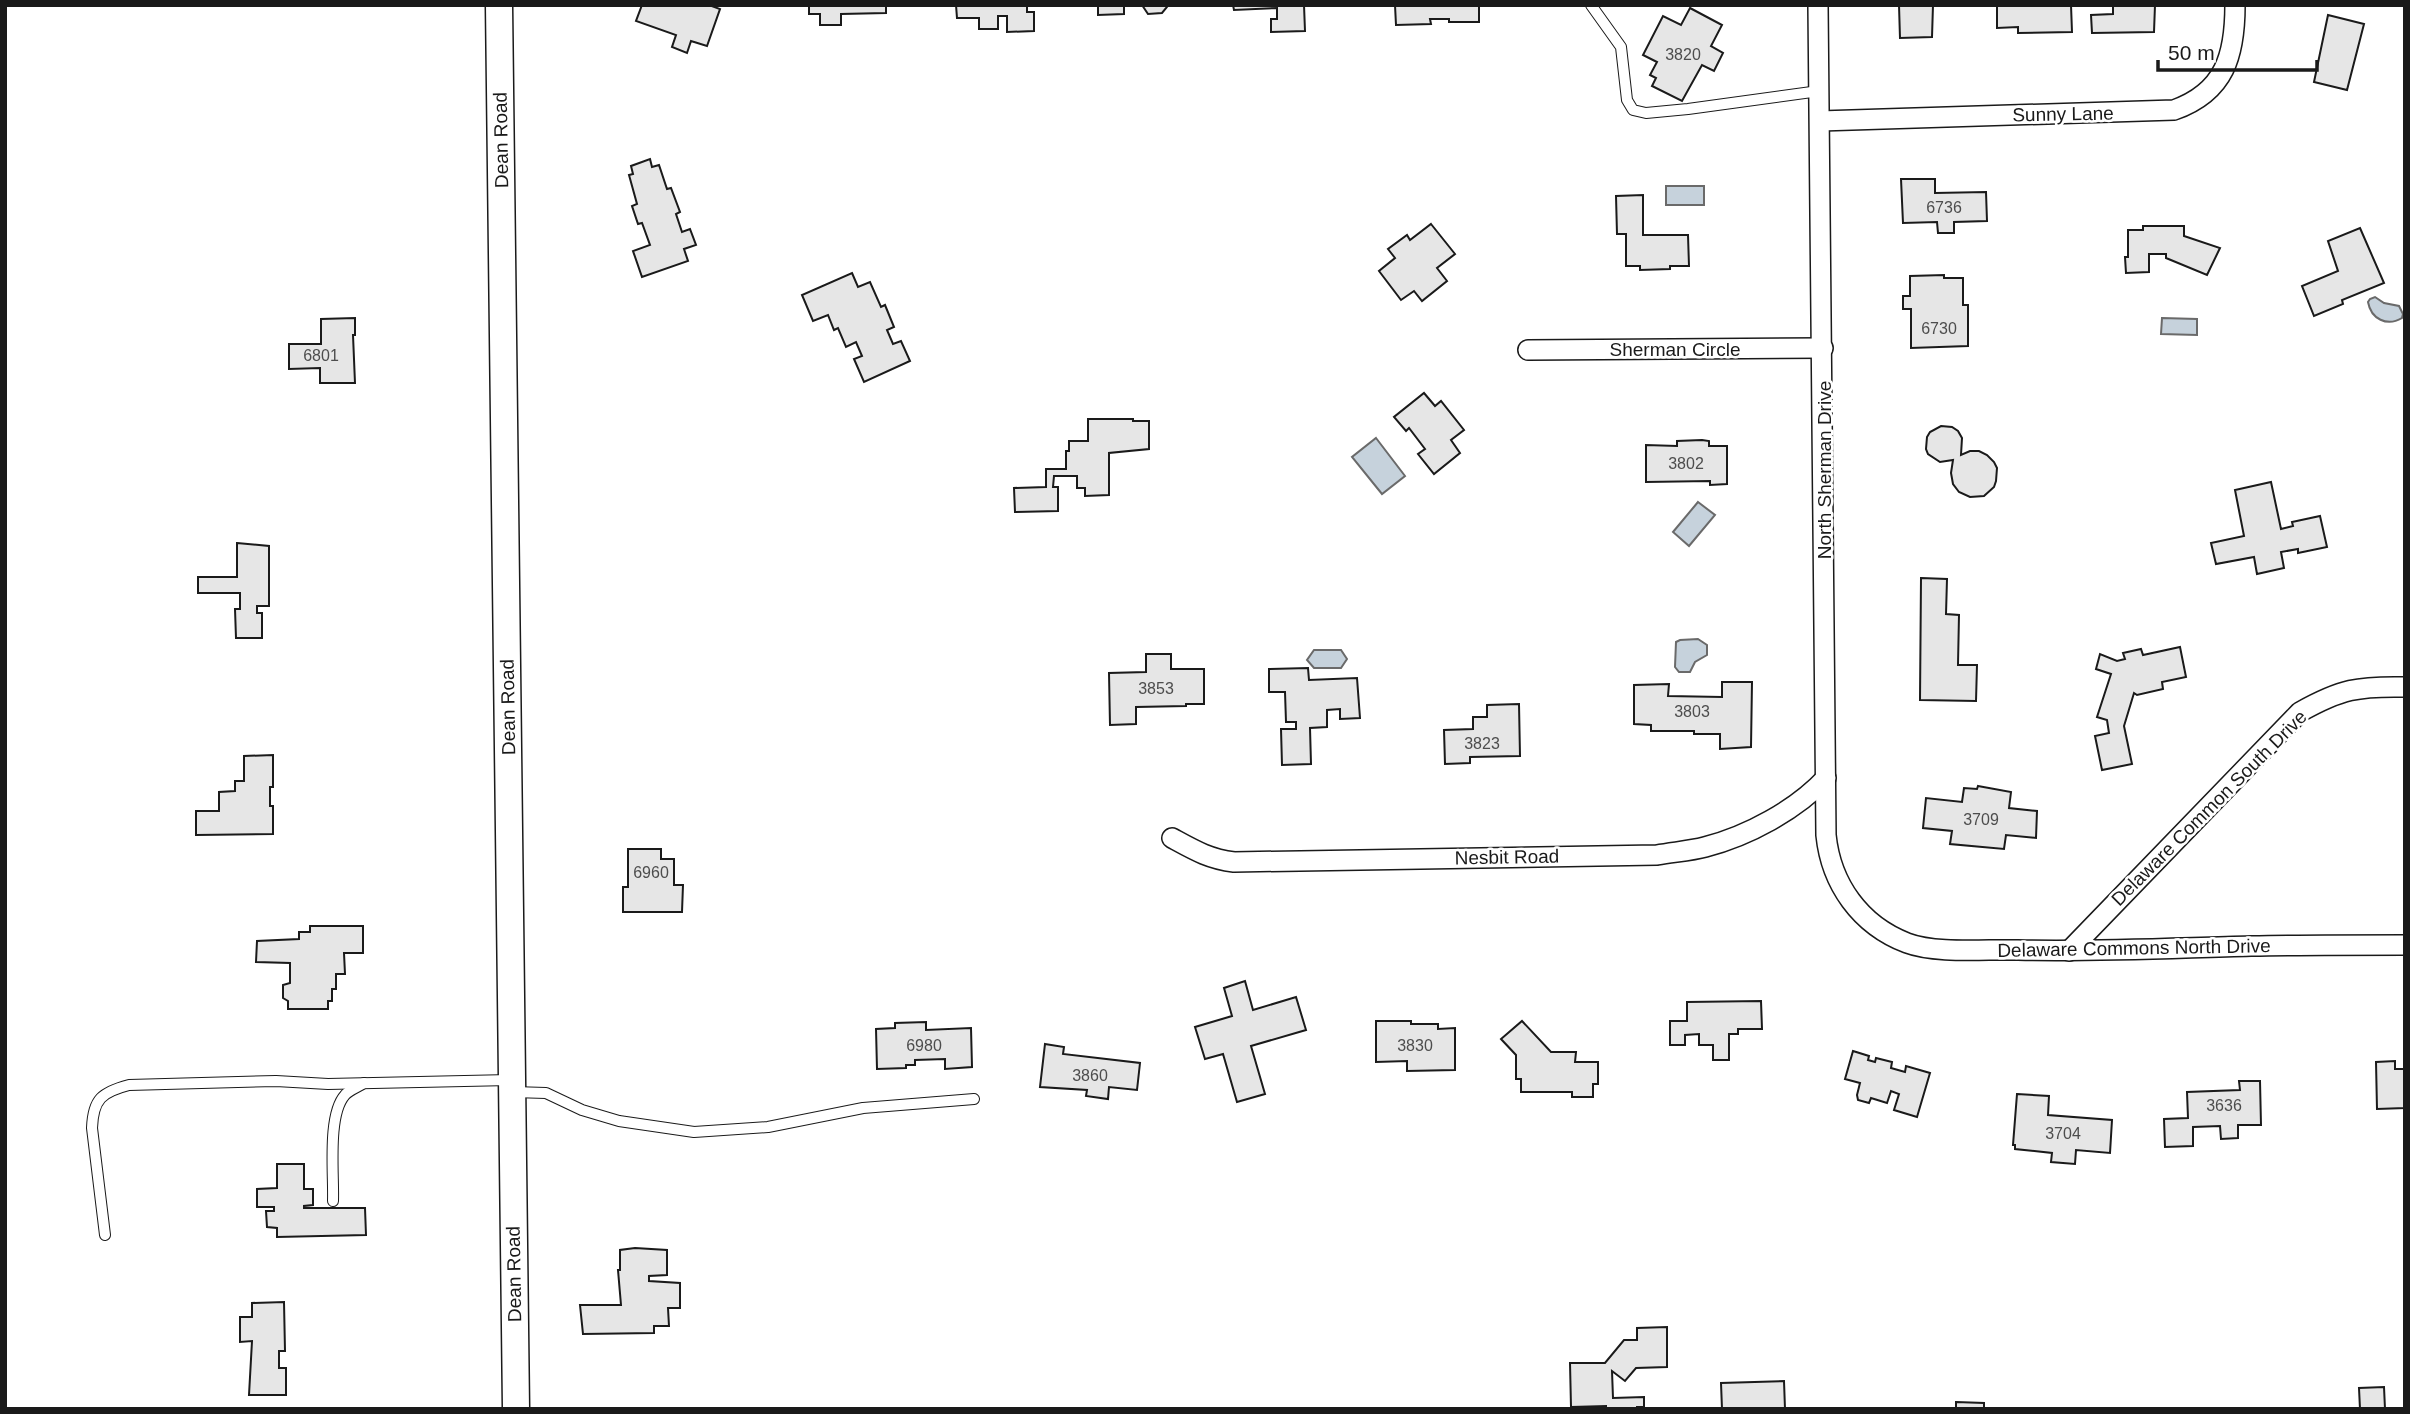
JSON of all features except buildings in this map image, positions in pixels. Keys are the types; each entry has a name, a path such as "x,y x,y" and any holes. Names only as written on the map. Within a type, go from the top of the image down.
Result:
{"street":[{"name":"Dean Road","path":"499,5 516,1409"},
{"name":"North Sherman Drive","path":"1818,5 1826,835 1831,865 1844,892 1870,922"},
{"name":"Sunny Lane","path":"1820,121 2174,110 2201,97 2226,67 2234,38 2235,5"},
{"name":"Sherman Circle","path":"1528,350 1823,348"},
{"name":"Delaware Common South Drive","path":"2070,951 2300,712 2337,693 2368,687 2405,687"},
{"name":"Nesbit Road","path":"1172,838 1193,851 1234,862 1657,855 1706,847 1752,829 1803,799 1826,778"},
{"name":"Delaware Commons North Drive","path":"1870,922 1905,942 1934,948 2070,951 2405,945"}],"lane":[{"path":"1591,5 1621,47 1627,100 1633,110 1646,113 1819,91"},
{"path":"105,1236 92,1128 93,1112 99,1099 113,1089 129,1085 276,1081 512,1086 546,1093 582,1110 619,1122 694,1132 768,1127 863,1108 974,1099"},
{"path":"333,1201 334,1128 338,1110 345,1095 364,1083"}],"shaded area":[{"path":"1666,186 1704,186 1704,205 1666,205"},
{"path":"2375,297 2384,303 2399,306 2402,318 2391,322 2376,317 2368,302"},
{"path":"2162,318 2197,319 2197,335 2161,334"},
{"path":"1376,438 1405,476 1382,494 1352,457"},
{"path":"1698,502 1715,515 1689,546 1673,532"},
{"path":"1698,639 1707,645 1707,655 1695,662 1690,672 1679,672 1675,667 1676,642"},
{"path":"1314,650 1341,650 1347,659 1341,668 1314,668 1307,660"}]}
